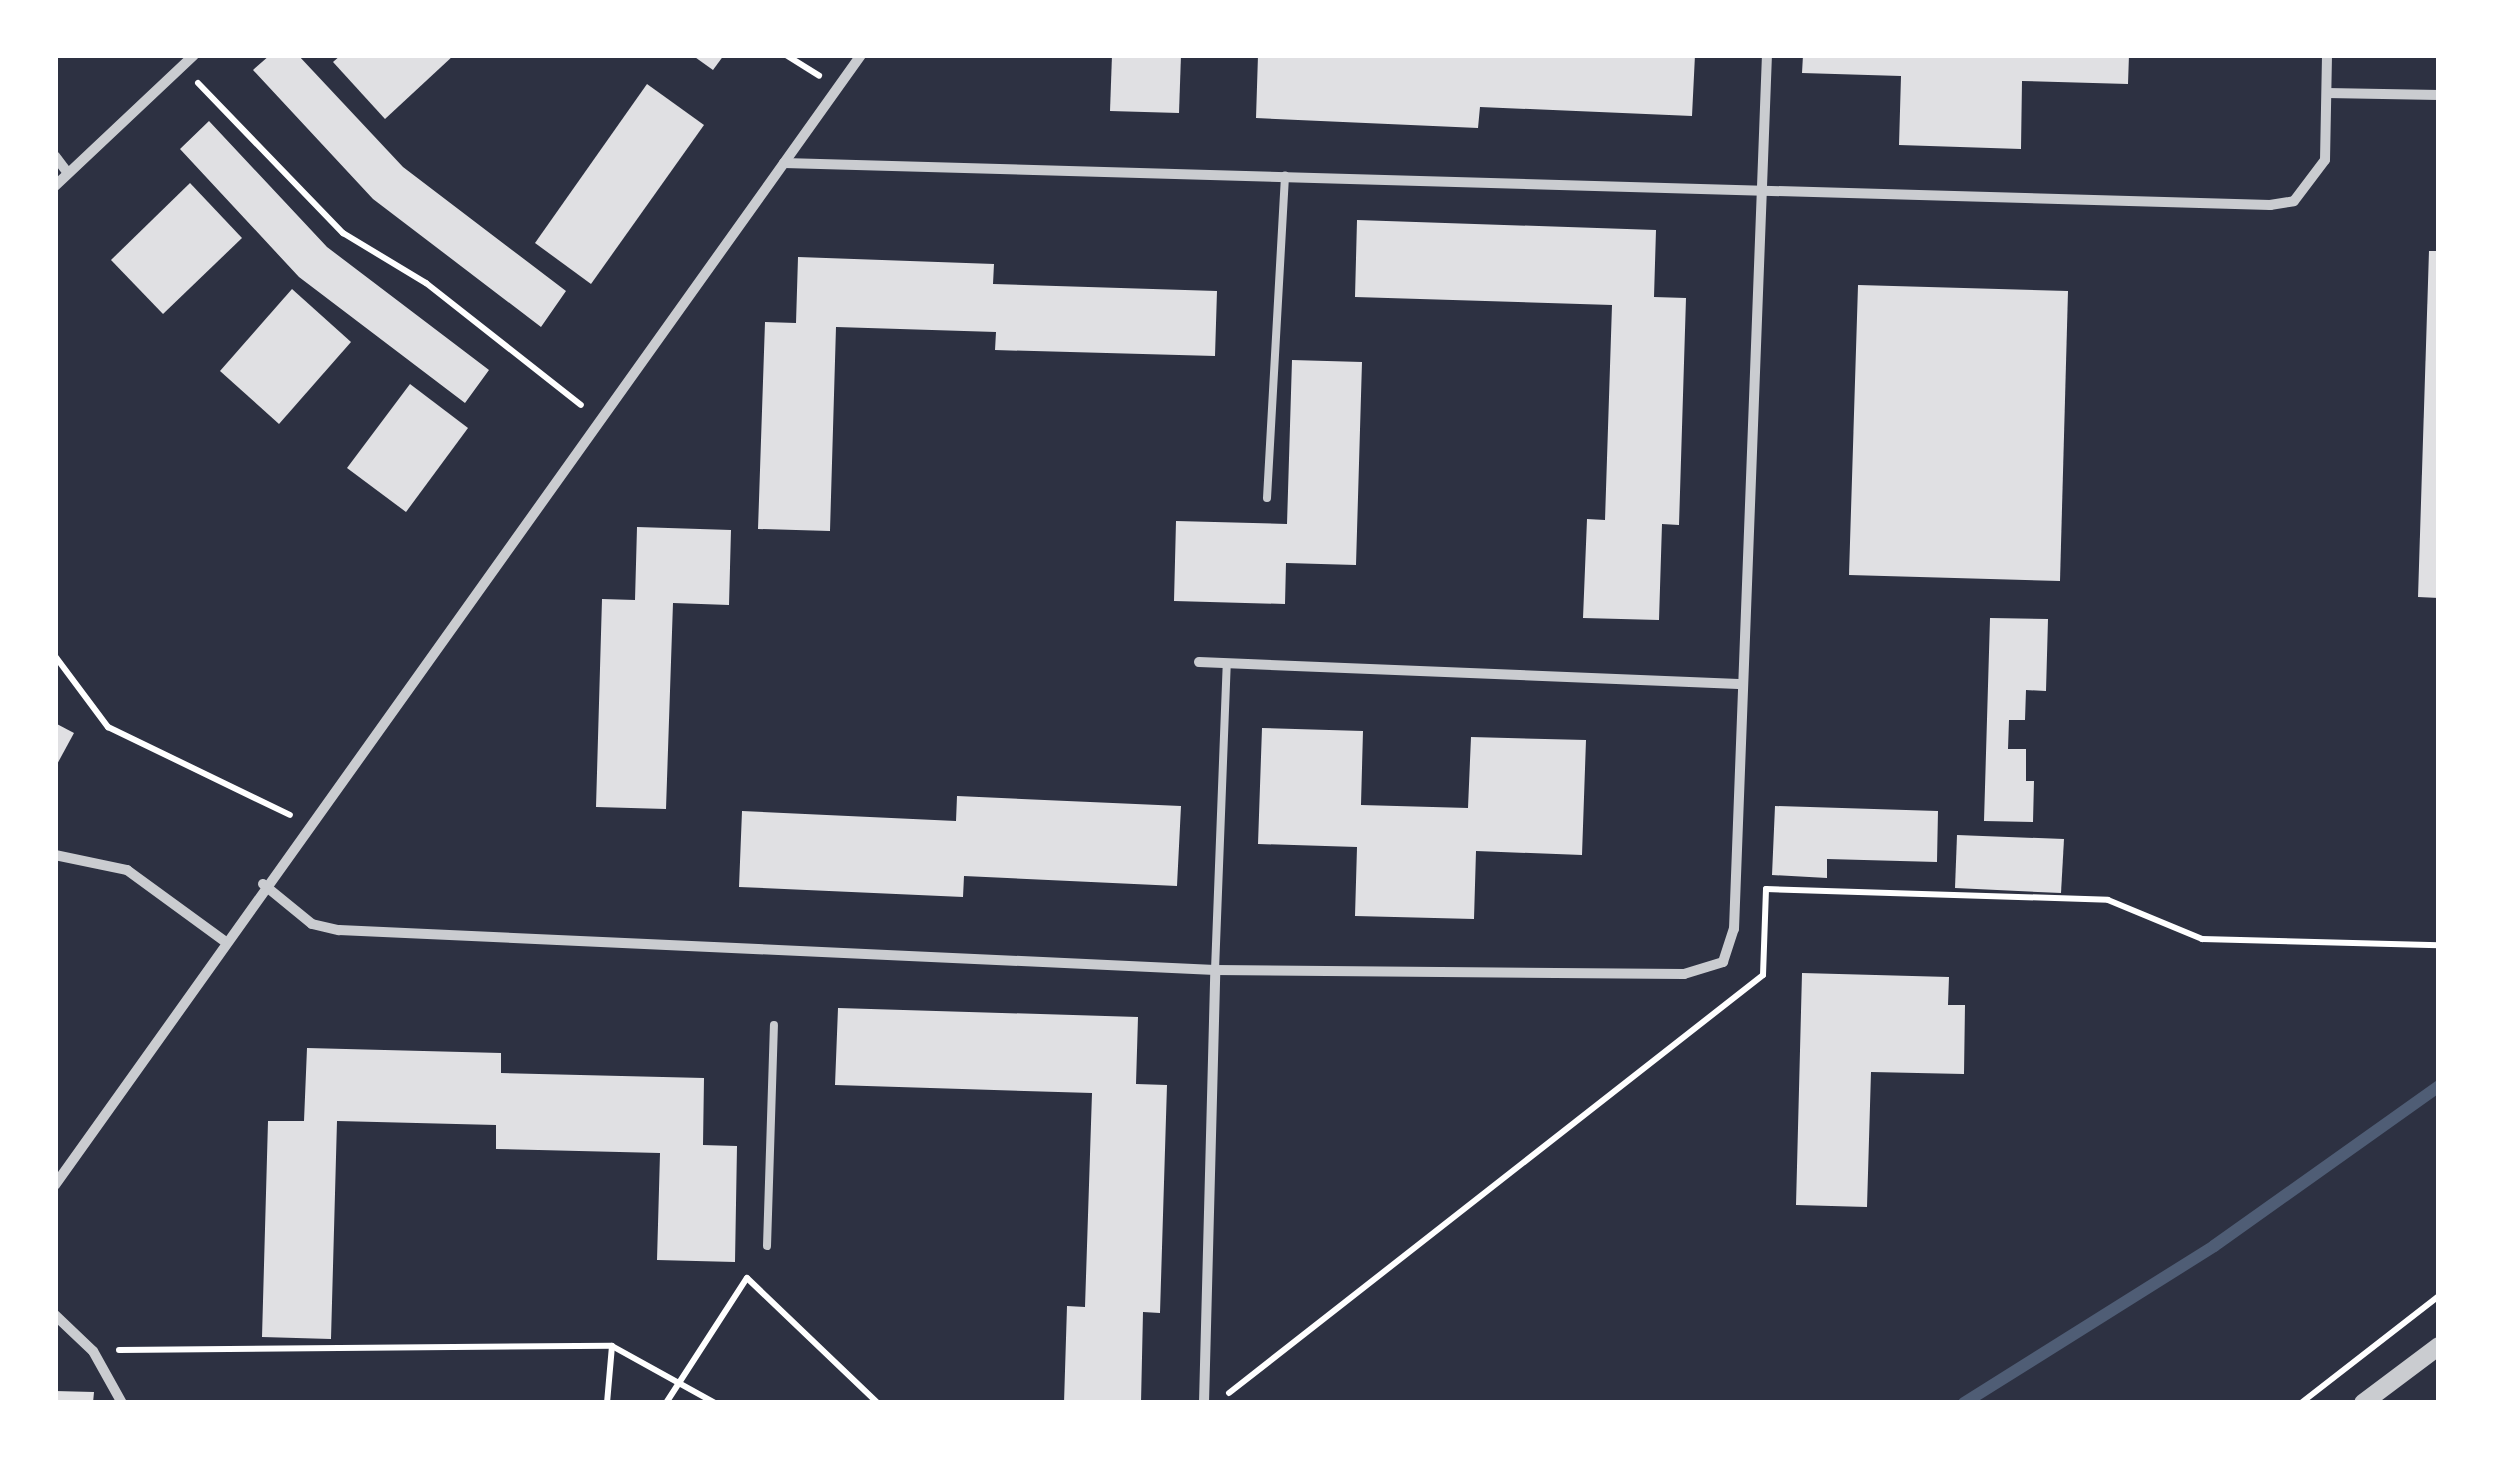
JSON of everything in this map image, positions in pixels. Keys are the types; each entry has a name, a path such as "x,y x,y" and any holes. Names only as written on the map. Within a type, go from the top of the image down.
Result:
{"street":[{"path":"55,186 194,55"},
{"path":"55,1185 222,940 861,55"},
{"path":"263,884 312,924 339,930 1215,970 1684,974 1723,962 1734,929 1739,684 1767,55"},
{"path":"784,162 2270,206 2294,201 2326,160 2327,55"},
{"path":"2327,93 2439,94"},
{"path":"55,156 68,174"},
{"path":"1199,662 1739,684"},
{"path":"55,855 127,870 222,940"},
{"path":"1204,1403 1215,970"},
{"path":"55,1315 93,1350 122,1403"},
{"path":"2363,1403 2439,1346"}],"lane":[{"path":"1267,498 1284,176"},
{"path":"1215,970 1226,664"},
{"path":"767,1246 774,1025"}],"path":[{"path":"182,66 343,233 426,283 598,418"},
{"path":"55,656 108,727 309,824"},
{"path":"1216,1403 1763,975 1766,890 2108,900 2202,939 2439,946"},
{"path":"666,1403 748,1278 878,1403"},
{"path":"2302,1403 2439,1296"},
{"path":"607,1403 612,1346"},
{"path":"93,1350 612,1346 715,1403"}],"building":[{"path":"270,55 298,55 403,167 566,291 541,327 373,199 253,70"},
{"path":"341,55 454,55 385,119 333,62"},
{"path":"692,55 724,55 713,70"},
{"path":"1112,55 1181,55 1179,113 1110,111"},
{"path":"1258,55 1695,55 1692,116 1480,107 1478,128 1256,118"},
{"path":"1803,55 2129,55 2128,84 2022,81 2021,149 1899,145 1901,76 1802,73"},
{"path":"647,84 704,125 591,284 535,243"},
{"path":"209,121 327,247 489,370 465,403 299,277 180,149"},
{"path":"190,183 242,238 163,314 111,260"},
{"path":"1357,220 1656,230 1654,297 1686,298 1679,525 1662,524 1659,620 1583,618 1587,519 1605,520 1612,305 1355,297"},
{"path":"2429,251 2439,251 2439,598 2418,597"},
{"path":"798,257 994,264 993,284 1217,291 1215,356 995,350 996,332 836,327 830,531 758,529 765,322 796,323"},
{"path":"1858,285 2068,291 2060,581 1849,575"},
{"path":"292,289 351,342 279,424 220,371"},
{"path":"1292,360 1362,362 1356,565 1286,563 1285,604 1174,601 1176,521 1287,524"},
{"path":"410,384 468,428 406,512 347,468"},
{"path":"637,527 731,530 729,605 673,603 666,809 596,807 602,599 635,600"},
{"path":"1990,618 2048,619 2046,691 2026,690 2025,720 2009,720 2008,749 2026,749 2026,781 2034,781 2033,822 1984,821"},
{"path":"55,723 74,733 55,768"},
{"path":"1262,728 1363,731 1361,805 1468,808 1471,737 1586,740 1582,855 1476,851 1474,919 1355,916 1357,847 1258,844"},
{"path":"957,796 1181,806 1177,886 964,876 963,897 739,887 742,811 956,821"},
{"path":"1775,806 1938,811 1937,862 1827,859 1827,878 1772,875"},
{"path":"1957,835 2064,839 2061,893 1955,888"},
{"path":"1802,973 1949,977 1948,1005 1965,1005 1964,1074 1871,1072 1867,1207 1796,1205"},
{"path":"838,1008 1138,1017 1136,1084 1167,1085 1160,1313 1143,1312 1141,1403 1064,1403 1067,1306 1085,1307 1092,1093 835,1085"},
{"path":"307,1048 501,1053 501,1073 704,1078 703,1145 737,1146 735,1262 657,1260 660,1153 496,1149 496,1125 337,1121 331,1339 262,1337 268,1121 304,1121"},
{"path":"55,1391 94,1392 93,1403 55,1403"}],"waterway":[{"path":"1964,1403 2214,1246 2439,1086"}]}
